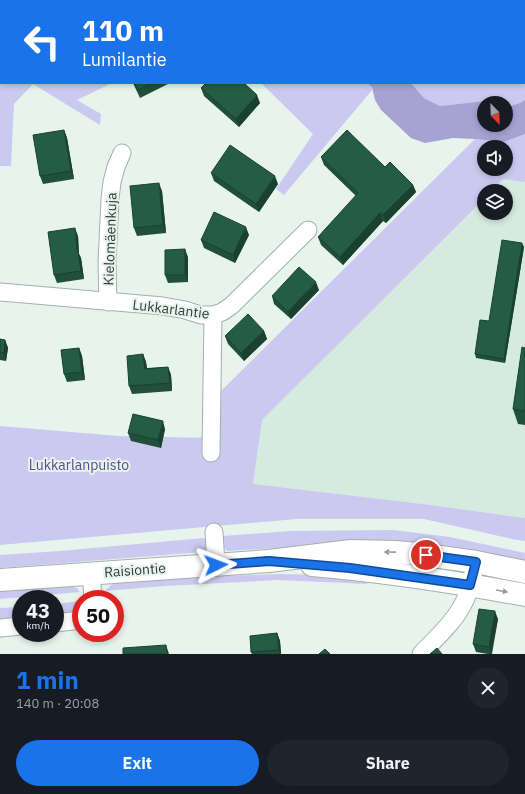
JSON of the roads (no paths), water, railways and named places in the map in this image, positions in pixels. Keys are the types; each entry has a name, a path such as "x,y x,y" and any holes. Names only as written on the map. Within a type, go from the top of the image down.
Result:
{"main road":[{"name":"Raisiontie","path":"0,580 269,561 351,551 396,552 426,555 476,562 525,572"},
{"name":"Raisiontie","path":"269,561 350,568 470,585 525,595"}],"street":[{"name":"Kielomäenkuja","path":"108,302 107,263 110,199 112,182 122,153"},
{"name":"Lukkarlantie","path":"0,292 162,306 185,310 201,315 213,315 222,312 231,306 308,230"},
{"path":"211,453 213,315"},
{"path":"214,532 216,565"},
{"path":"421,654 445,630 465,600 476,562"},
{"path":"91,573 92,590"},
{"path":"0,628 12,627"}],"park label":[{"name":"Lukkarlanpuisto","path":"79,465"}]}
